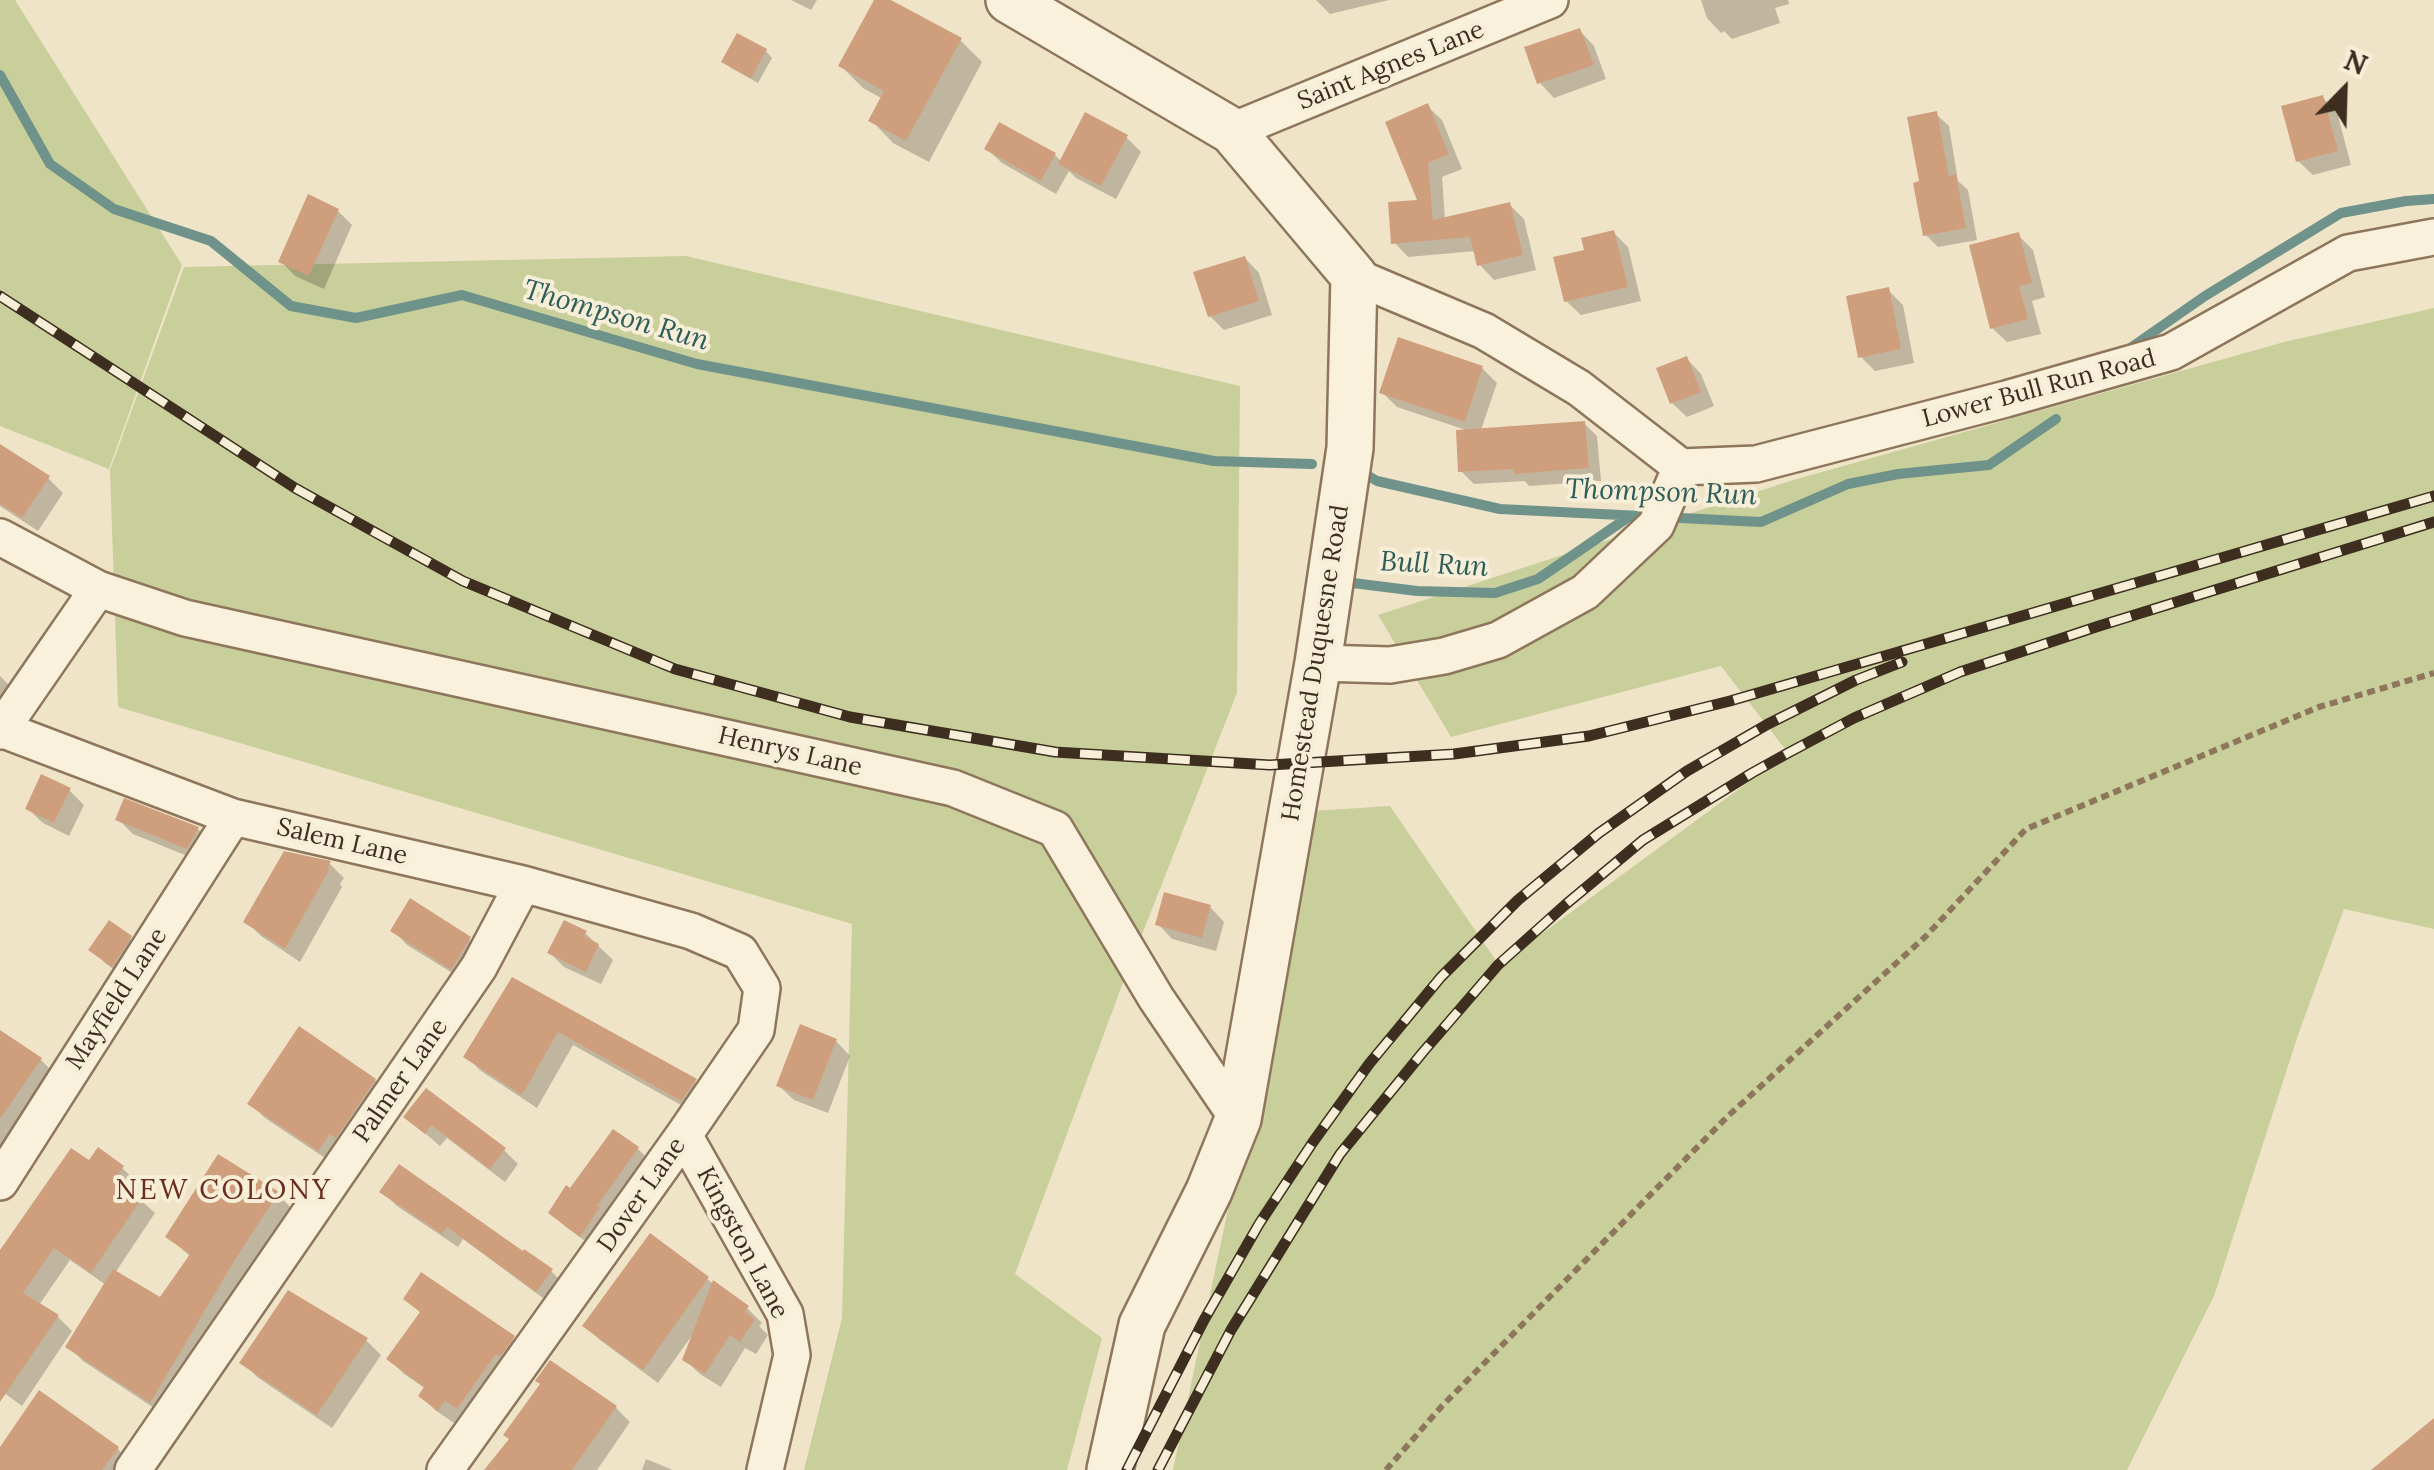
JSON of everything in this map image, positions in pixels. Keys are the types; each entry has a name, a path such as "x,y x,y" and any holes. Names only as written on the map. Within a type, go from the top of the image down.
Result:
{"street":[{"path":"1009,0 1232,131 1354,276 1484,331 1579,388 1681,467 1660,514 1585,592 1498,640 1444,656 1390,665 1318,662"},
{"name":"Saint Agnes Lane","path":"1232,131 1550,0"},
{"name":"Lower Bull Run Road","path":"1681,467 1756,464 2171,352 2348,253 2434,237"},
{"name":"Homestead Duquesne Road","path":"1110,1470 1142,1325 1210,1191 1238,1119 1318,662 1350,448 1354,276"},
{"name":"Henrys Lane","path":"0,538 98,589 185,618 953,788 1055,829 1156,998 1238,1119"},
{"path":"1,730 98,589"},
{"name":"Salem Lane","path":"1,730 234,817 523,884 691,932"},
{"name":"Mayfield Lane","path":"0,1182 234,817"},
{"name":"Palmer Lane","path":"133,1470 479,967 523,884"},
{"name":"Dover Lane","path":"445,1470 756,1030 762,988 740,952 691,932"},
{"name":"Kingston Lane","path":"684,1135 785,1314 792,1355 765,1470"}],"path":[{"path":"1386,1470 1442,1406 1728,1116 1926,937 2026,829 2319,708 2434,673"}],"green space":[{"path":"0,0 15,0 182,265 109,469 0,426"},
{"path":"686,256 1240,386 1237,693 1121,988 1015,1274 1102,1338 1067,1470 804,1470 842,1318 852,924 118,707 110,470 184,267"},
{"path":"2434,308 2434,929 2344,909 2298,1035 2214,1296 2127,1470 1173,1470 1312,811 1390,806 1499,965 1788,753 1721,666 1451,737 1378,615 1790,481 2284,342"}],"building":[{"path":"874,0 891,0 962,38 906,141 868,121 884,91 838,66"},
{"path":"1580,28 1594,65 1537,84 1524,47"},
{"path":"737,33 767,49 751,78 721,62"},
{"path":"2323,95 2338,151 2296,162 2281,106"},
{"path":"1428,103 1449,154 1428,163 1433,220 1510,202 1523,255 1477,266 1470,237 1391,244 1388,202 1417,200 1385,122"},
{"path":"1937,111 1949,176 1956,174 1966,228 1923,236 1913,183 1919,181 1907,117"},
{"path":"1085,112 1128,135 1101,186 1058,164"},
{"path":"999,122 1056,153 1041,181 984,149"},
{"path":"308,194 339,209 309,276 278,262"},
{"path":"1614,230 1628,287 1564,302 1553,257 1584,250 1581,238"},
{"path":"2019,232 2032,283 2019,286 2028,319 1990,329 1969,245"},
{"path":"1245,256 1259,301 1208,317 1193,272"},
{"path":"1889,287 1901,349 1858,358 1846,296"},
{"path":"1398,337 1483,366 1465,422 1379,393"},
{"path":"1687,356 1701,392 1670,404 1656,368"},
{"path":"1585,421 1589,468 1514,474 1513,469 1458,472 1456,430"},
{"path":"0,444 50,476 22,518 0,504"},
{"path":"41,774 71,788 54,823 25,809"},
{"path":"124,798 199,827 187,849 115,820"},
{"path":"284,851 331,861 285,949 243,922"},
{"path":"1164,892 1211,905 1202,938 1155,925"},
{"path":"410,898 471,937 451,970 390,931"},
{"path":"109,920 132,936 112,967 88,950"},
{"path":"564,920 587,931 584,936 599,944 586,972 547,953"},
{"path":"512,977 697,1079 681,1101 558,1032 522,1095 463,1057"},
{"path":"800,1024 837,1039 813,1100 776,1086"},
{"path":"299,1026 376,1079 336,1138 330,1134 318,1151 247,1104"},
{"path":"0,1030 42,1058 0,1119"},
{"path":"426,1088 506,1148 490,1169 431,1125 425,1134 403,1117"},
{"path":"613,1129 639,1147 580,1237 548,1213"},
{"path":"98,1147 124,1166 115,1178 143,1197 91,1273 54,1248 23,1293 59,1315 0,1402 0,1250 71,1148 89,1160"},
{"path":"218,1154 279,1192 150,1403 65,1347 113,1269 160,1297 190,1254 165,1237"},
{"path":"399,1164 553,1269 536,1292 447,1227 442,1234 379,1192"},
{"path":"650,1233 709,1277 643,1370 582,1326"},
{"path":"421,1272 515,1336 500,1357 496,1354 457,1409 445,1401 438,1411 418,1396 424,1387 386,1359 420,1312 403,1299"},
{"path":"713,1280 749,1306 745,1312 755,1319 740,1342 730,1335 705,1374 682,1360"},
{"path":"288,1290 368,1338 317,1415 239,1363"},
{"path":"550,1360 617,1406 572,1470 484,1470 509,1439 503,1435 540,1384 535,1381"},
{"path":"39,1390 119,1447 102,1470 0,1470 0,1447"},
{"path":"2434,1418 2434,1470 2371,1470"}],"waterway":[{"name":"Thompson Run","path":"0,75 50,164 114,209 211,241 291,306 356,318 462,295 697,364 1214,461 1312,464"},
{"name":"Thompson Run","path":"2126,351 2205,296 2341,213 2434,199"},
{"name":"Thompson Run","path":"1365,474 1377,481 1500,509 1761,522 1848,484 1898,474 1989,465 2056,419"},
{"name":"Bull Run","path":"1343,592 1353,583 1417,591 1495,593 1538,579 1630,516"}],"railway":[{"path":"0,296 295,488 463,581 675,669 850,717 1055,752 1270,765 1454,754 1589,736 1730,701 2434,496"},
{"path":"1158,1470 1231,1330 1340,1154 1498,965 1643,840 1752,773 1854,718 1960,672 2434,522"},
{"path":"1127,1470 1204,1320 1259,1224 1369,1064 1441,977 1518,900 1599,833 1687,771 1768,724 1902,662"}],"district":[{"name":"NEW COLONY","path":"224,1191"}]}
